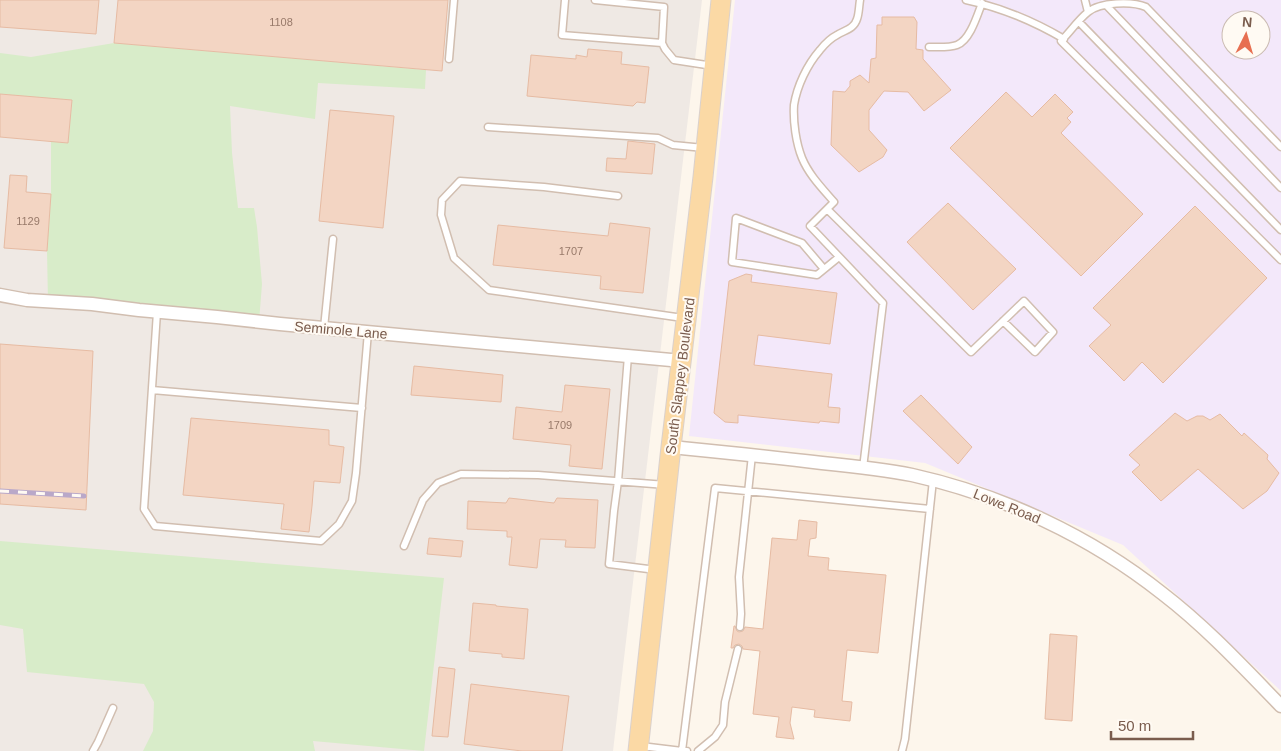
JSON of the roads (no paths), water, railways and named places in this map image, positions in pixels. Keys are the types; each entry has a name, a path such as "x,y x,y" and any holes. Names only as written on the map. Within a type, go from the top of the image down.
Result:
{"main road":[{"name":"South Slappey Boulevard","path":"638,748 721,0"}],"street":[{"name":"Seminole Lane","path":"0,295 27,300 92,304 157,312 682,361"},
{"name":"Lowe Road","path":"671,447 887,471 933,480 978,494 1034,516 1110,556 1137,574 1185,612 1223,647 1281,706"}],"lane":[{"path":"449,59 454,0"},
{"path":"565,0 562,35 662,43"},
{"path":"594,0 664,7 662,43 674,60 714,66"},
{"path":"860,0 857,19 852,28 835,36 820,50 810,64 800,84 794,105 795,122 803,159 813,178 834,202 810,226 883,303 864,468"},
{"path":"966,0 982,3 1047,28 1064,39"},
{"path":"1085,0 1088,12"},
{"path":"928,47 956,46 962,42 973,26 982,3"},
{"path":"1281,147 1146,7 1120,3 1094,8 1088,12 1061,42 1281,260"},
{"path":"1106,5 1281,188"},
{"path":"1079,22 1281,230"},
{"path":"488,127 658,138 673,145 706,148"},
{"path":"618,196 544,187 460,181 442,200 441,216 454,258 489,290 687,318"},
{"path":"827,209 972,352 1003,321 1024,301 1053,332 1035,352 1003,321"},
{"path":"824,269 802,243 736,218 732,262 817,275 839,257"},
{"path":"324,328 333,239"},
{"path":"157,312 144,509 155,526 321,542 339,524 352,501 368,332"},
{"path":"628,356 609,564 658,570"},
{"path":"152,390 362,408"},
{"path":"740,626 739,577 752,455"},
{"path":"404,546 423,500 438,483 461,474 538,475 667,485"},
{"path":"902,751 933,480"},
{"path":"682,750 714,488 930,509"},
{"path":"698,751 715,737 723,725 725,702 738,649"},
{"path":"93,751 113,708"},
{"path":"638,748 687,751"}],"railway":[{"path":"0,491 84,496"}]}
